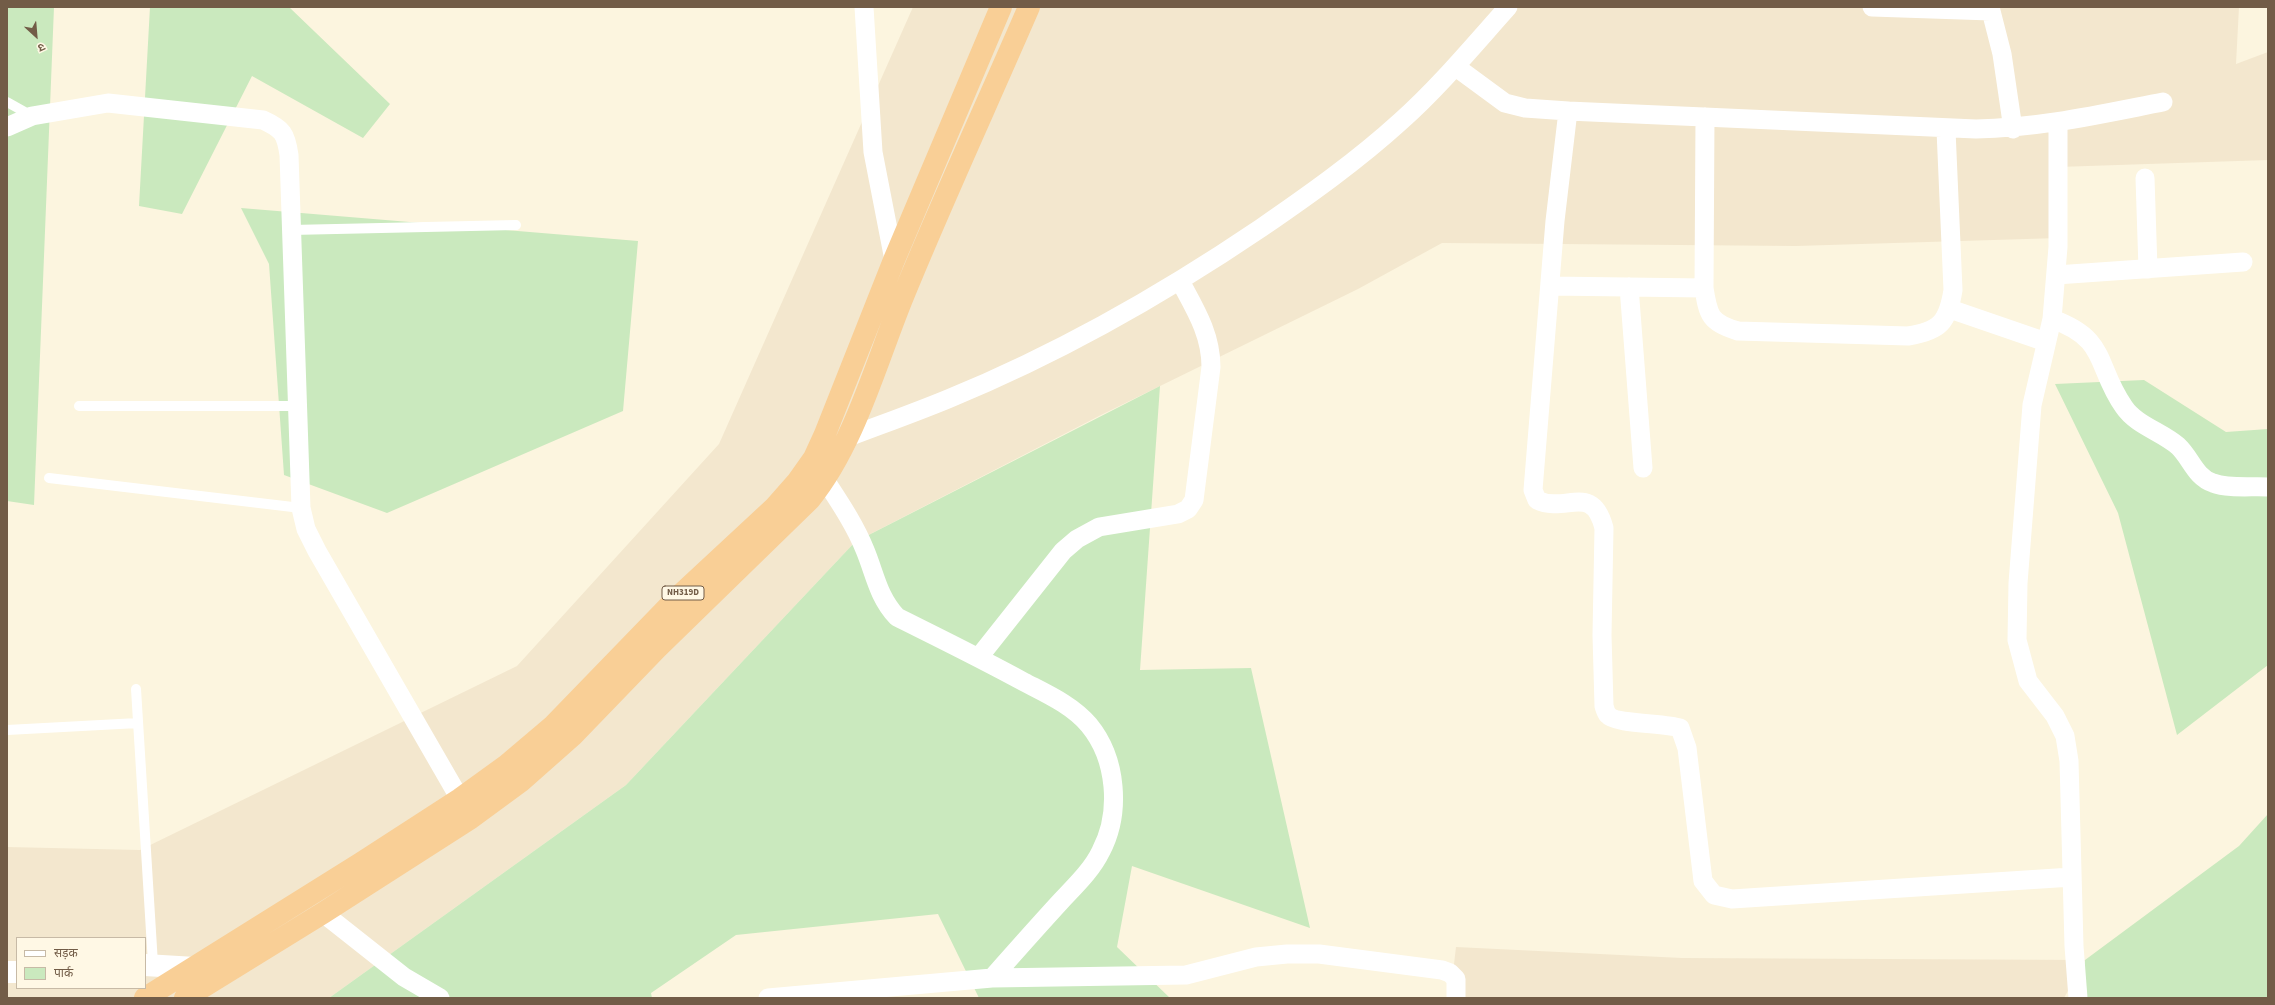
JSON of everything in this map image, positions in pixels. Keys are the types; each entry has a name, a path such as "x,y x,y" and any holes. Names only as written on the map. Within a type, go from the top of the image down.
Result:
{"highway":[{"name":"NH319D","path":"145,998 195,968 460,799 507,765 553,726 678,598 775,507 797,482 814,458 822,440 894,260 1001,7"},
{"name":"NH319D","path":"185,998 323,913 471,818 520,782 572,736 657,648 810,499 825,480 836,462 902,298 1029,7"}],"street":[{"path":"864,7 873,152 894,260"},
{"path":"846,438 948,399 1044,356 1180,281 1247,238 1344,170 1401,121 1456,67 1508,7"},
{"path":"1872,7 1990,9 2002,54 2013,129"},
{"path":"1456,67 1505,103 1525,108 1946,130 2013,129 2058,123 2164,102"},
{"path":"7,127 32,116 108,103 263,120 277,127 286,138 289,155 296,406 301,508 306,529 317,551 460,799"},
{"path":"1568,111 1550,286 1534,490 1537,500 1545,504 1583,501 1594,506 1601,517 1604,528 1602,635 1604,706 1608,716 1617,720 1670,725 1680,728 1687,748 1703,881 1714,895 1732,899 2072,877"},
{"path":"1705,117 1704,288 1708,312 1715,321 1725,327 1738,331 1908,336 1926,333 1942,324 1950,309 1953,290 1946,130"},
{"path":"2058,123 2058,247 2056,275 2052,319 2032,404 2018,583 2017,640 2028,681 2055,716 2065,736 2069,762 2077,998"},
{"path":"2146,178 2148,269"},
{"path":"2056,275 2243,262"},
{"path":"980,657 1063,551 1077,539 1099,527 1178,514 1188,509 1194,500 1211,367 1211,351 1200,319 1180,281"},
{"path":"1550,286 1704,288"},
{"path":"1629,287 1643,468"},
{"path":"1950,309 2046,342"},
{"path":"2052,319 2072,326 2085,334 2095,348 2115,393 2124,408 2136,419 2169,439 2180,448 2201,477 2214,484 2268,487"},
{"path":"825,480 857,531 866,551 878,590 887,606 897,617 980,657 1065,704 1089,725 1101,745 1111,772 1114,799 1111,826 1101,852 1085,874 992,978"},
{"path":"323,913 404,977 440,998"},
{"path":"768,998 837,995 992,978 1186,975 1256,957 1319,954 1442,970 1450,973 1456,979 1456,998"},
{"path":"149,964 195,968"}],"lane":[{"path":"7,102 32,116"},
{"path":"291,230 516,225"},
{"path":"79,406 296,406"},
{"path":"49,478 301,508"},
{"path":"136,689 149,964"},
{"path":"7,730 138,723"}],"shaded area":[{"path":"913,7 2239,7 2236,64 2268,52 2268,160 2058,167 2059,238 1796,246 1442,243 1358,289 1101,415 855,542 626,785 329,998 7,998 7,847 140,850 517,666 719,444"},
{"path":"1456,947 1682,958 2085,960 2064,998 1450,998"}],"green space":[{"path":"7,7 54,7 34,505 7,501"},
{"path":"150,7 289,7 390,104 363,138 252,76 182,214 139,206"},
{"path":"241,208 638,241 623,411 387,513 284,475 269,264"},
{"path":"2144,380 2226,432 2268,429 2268,665 2177,735 2118,513 2055,384"},
{"path":"1160,386 1140,670 1251,668 1310,928 1132,866 1117,947 1170,998 979,998 938,914 736,935 651,993 652,998 329,998 626,785 855,542"},
{"path":"2268,814 2268,998 2080,998 2085,960 2239,846"}]}
